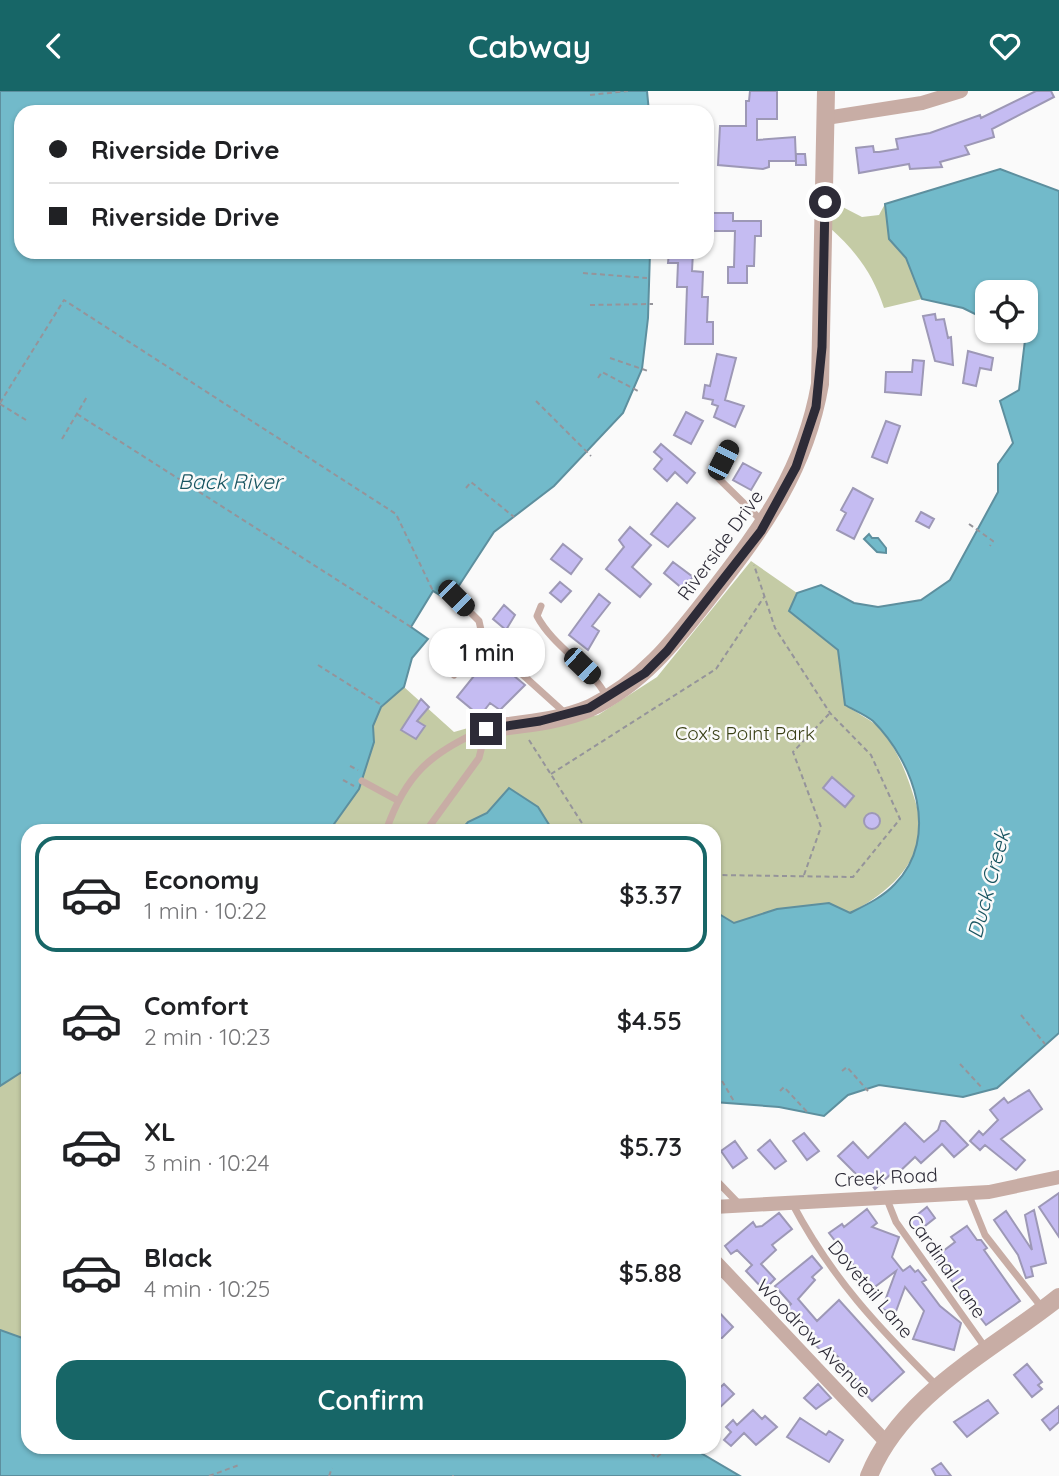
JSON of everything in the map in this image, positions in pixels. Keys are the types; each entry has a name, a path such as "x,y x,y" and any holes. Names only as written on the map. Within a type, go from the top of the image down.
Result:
{"street":[{"name":"Riverside Drive","path":"486,729 567,715 607,697 654,666 765,524 796,467 812,425 820,384 826,91"},
{"path":"826,118 922,103 961,91"},
{"name":"Creek Road","path":"721,1206 886,1195 968,1193 1020,1187 1059,1177"},
{"name":"Woodrow Avenue","path":"721,1267 886,1442"},
{"path":"869,1476 886,1442 938,1388 1059,1297"}],"lane":[{"path":"730,445 715,475 765,524"},
{"path":"456,598 479,621 483,639 567,715"},
{"path":"541,606 537,617 545,631 600,684 607,697"},
{"path":"454,675 483,639"},
{"path":"388,824 397,800 436,754 457,740 486,729"},
{"path":"431,824 479,758 486,729"},
{"path":"362,781 397,800"},
{"path":"721,1185 740,1205"},
{"path":"968,1193 985,1235 1044,1309"},
{"name":"Cardinal Lane","path":"886,1195 896,1222 987,1351"},
{"name":"Dovetail Lane","path":"791,1202 810,1240 838,1280 938,1388"}],"path":[{"path":"590,95 628,91"},
{"path":"583,273 647,278"},
{"path":"26,420 0,403 64,300 396,514 433,591"},
{"path":"590,305 653,305"},
{"path":"610,358 648,371"},
{"path":"598,378 602,372 640,392"},
{"path":"62,439 88,395"},
{"path":"536,401 591,456"},
{"path":"77,414 411,627"},
{"path":"466,488 471,482 514,517"},
{"path":"969,524 993,541"},
{"path":"990,546 997,535"},
{"path":"721,875 853,877 900,819 872,755 830,713 775,628 748,547"},
{"path":"551,774 716,669 764,596"},
{"path":"318,665 383,706"},
{"path":"803,877 821,827 793,751 830,713"},
{"path":"519,724 583,824"},
{"path":"350,766 362,781"},
{"path":"343,780 362,781"},
{"path":"1021,1015 1045,1044"},
{"path":"960,1064 983,1089"},
{"path":"842,1071 847,1066 868,1091"},
{"path":"722,1081 735,1103"},
{"path":"780,1091 784,1087 808,1114"},
{"path":"209,1476 239,1465"},
{"path":"329,1476 332,1468"},
{"path":"223,1471 224,1476"}],"green space":[{"path":"829,200 862,217 879,215 885,204 889,239 906,258 922,299 884,308 875,284 862,264 829,227"},
{"name":"Cox's Point Park","path":"751,561 797,593 789,611 838,650 845,705 873,723 883,733 893,747 908,779 921,829 916,848 903,872 884,891 850,913 829,903 784,908 734,923 721,915 721,824 549,824 538,807 509,788 487,813 467,824 334,824 374,742 373,726 381,707 404,687 454,732 468,728 494,735 598,715 657,677"},
{"path":"21,1072 21,1338 0,1330 0,1086"}],"water":[{"name":"Back River","path":"0,91 647,91 648,105 14,105 14,259 650,259 648,318 642,369 623,413 554,486 494,532 449,601 433,591 411,627 428,639 412,658 404,687 381,707 373,726 374,742 359,789 334,824 21,824 21,1072 0,1086"},
{"name":"Duck Creek","path":"1000,169 1059,191 1059,1033 997,1088 963,1097 879,1085 848,1095 824,1116 779,1107 721,1103 721,915 734,923 777,909 829,903 850,913 880,897 895,884 909,865 917,844 917,800 900,757 873,721 845,705 838,650 789,611 797,593 821,585 854,603 878,607 921,600 950,580 998,492 998,464 1013,443 1000,401 1019,390 1025,343 1038,343 1038,280 975,280 975,314 963,308 922,299 906,258 889,239 885,204"},
{"path":"869,534 872,538 878,538 886,548 886,553 877,552 864,539"},
{"path":"509,788 538,807 549,824 466,824 487,813"},
{"path":"0,1330 21,1338 21,1454 702,1454 740,1476 0,1476"}],"building":[{"path":"750,91 777,91 777,119 757,119 757,140 795,137 796,161 769,161 769,167 763,169 718,165 720,126 746,126 746,101 749,101"},
{"path":"1036,91 1051,91 1054,97 992,129 994,137 965,146 969,154 940,162 942,167 910,169 909,164 859,173 856,148 873,146 874,152 898,149 896,139 930,133 980,115 981,118"},
{"path":"796,154 805,154 806,165 796,165"},
{"path":"714,213 733,213 733,221 761,221 761,236 755,236 754,266 747,266 747,283 728,283 728,267 734,267 735,231 714,231"},
{"path":"668,259 693,259 692,271 703,272 702,297 708,297 707,322 713,322 713,344 685,344 687,287 677,287 678,263 668,263"},
{"path":"935,314 936,320 944,319 948,338 951,337 953,365 935,361 923,316"},
{"path":"968,351 993,358 991,370 980,368 976,386 963,383"},
{"path":"717,354 736,358 725,400 744,406 735,427 714,417 718,406 712,404 713,400 703,398 705,385 710,386"},
{"path":"913,360 924,361 921,395 885,392 886,372 912,372"},
{"path":"686,412 703,421 691,444 674,435"},
{"path":"886,421 900,426 887,463 872,457"},
{"path":"661,444 695,473 687,483 675,472 667,481 654,469 662,459 654,452"},
{"path":"743,463 761,473 751,490 733,480"},
{"path":"853,488 873,499 854,539 837,530 846,513 841,510"},
{"path":"677,503 695,518 668,547 651,534"},
{"path":"921,512 934,519 929,528 916,521"},
{"path":"630,527 651,545 632,567 651,584 640,597 606,569 624,547 619,540"},
{"path":"563,544 582,559 571,574 551,559"},
{"path":"673,562 693,577 683,589 664,573"},
{"path":"560,582 571,591 561,602 550,593"},
{"path":"599,594 610,603 592,626 599,631 588,650 569,635"},
{"path":"504,605 515,615 506,630 493,619"},
{"path":"490,656 525,685 500,710 490,703 480,716 457,697"},
{"path":"421,699 429,707 417,721 425,726 416,739 401,730"},
{"path":"832,777 854,796 845,807 823,788"},
{"path":"869,813 875,813 880,821 878,827 869,829 864,824 864,818"},
{"path":"1029,1090 1042,1109 1001,1139 1025,1160 1016,1170 985,1145 980,1150 970,1141 979,1131 983,1135 998,1120 990,1110 1004,1098 1008,1103"},
{"path":"941,1121 945,1121 968,1145 954,1157 942,1144 921,1163 915,1157 897,1174 894,1171 875,1189 866,1178 863,1181 838,1156 853,1142 868,1158 905,1123 924,1142 938,1130"},
{"path":"804,1133 819,1151 807,1160 793,1141"},
{"path":"770,1140 786,1161 775,1169 758,1150"},
{"path":"735,1141 747,1158 733,1168 721,1151"},
{"path":"1059,1193 1059,1237 1039,1207"},
{"path":"927,1207 935,1218 916,1233 908,1222"},
{"path":"867,1209 877,1223 872,1227 899,1237 892,1257 903,1271 910,1266 915,1272 918,1270 926,1280 922,1282 940,1306 961,1323 954,1350 913,1339 924,1311 905,1287 895,1314 882,1309 896,1271 872,1289 829,1233 842,1224 844,1227"},
{"path":"1034,1210 1046,1263 1031,1267 1033,1276 1026,1278 1018,1255 994,1220 1006,1211 1032,1250 1025,1215"},
{"path":"779,1213 792,1229 772,1245 776,1250 761,1264 775,1279 764,1290 746,1271 752,1265 737,1250 731,1254 725,1246 753,1222 756,1227 762,1226"},
{"path":"967,1226 987,1248 984,1250 1020,1301 986,1325 934,1258 955,1242 951,1237"},
{"path":"812,1256 822,1268 812,1277 815,1280 798,1299 817,1321 839,1300 904,1372 872,1401 853,1380 856,1377 831,1349 824,1354 805,1334 808,1331 787,1308 791,1304 775,1286"},
{"path":"721,1314 733,1327 721,1338"},
{"path":"1027,1364 1042,1382 1038,1385 1042,1389 1032,1397 1014,1375"},
{"path":"724,1384 734,1394 721,1406 721,1387"},
{"path":"818,1384 831,1398 816,1409 804,1398"},
{"path":"988,1400 998,1413 967,1437 954,1422"},
{"path":"1059,1406 1059,1422 1050,1430 1042,1420"},
{"path":"753,1410 762,1419 765,1416 777,1427 756,1445 744,1433 731,1446 724,1440 731,1432 726,1427 733,1420 737,1425"},
{"path":"800,1418 826,1435 829,1431 843,1440 829,1462 787,1437"},
{"path":"941,1463 951,1476 936,1476 932,1469"}],"route":[{"path":"486,729 540,721 589,708 645,673 667,651 761,531 796,467 816,407 822,347 825,202"}]}
